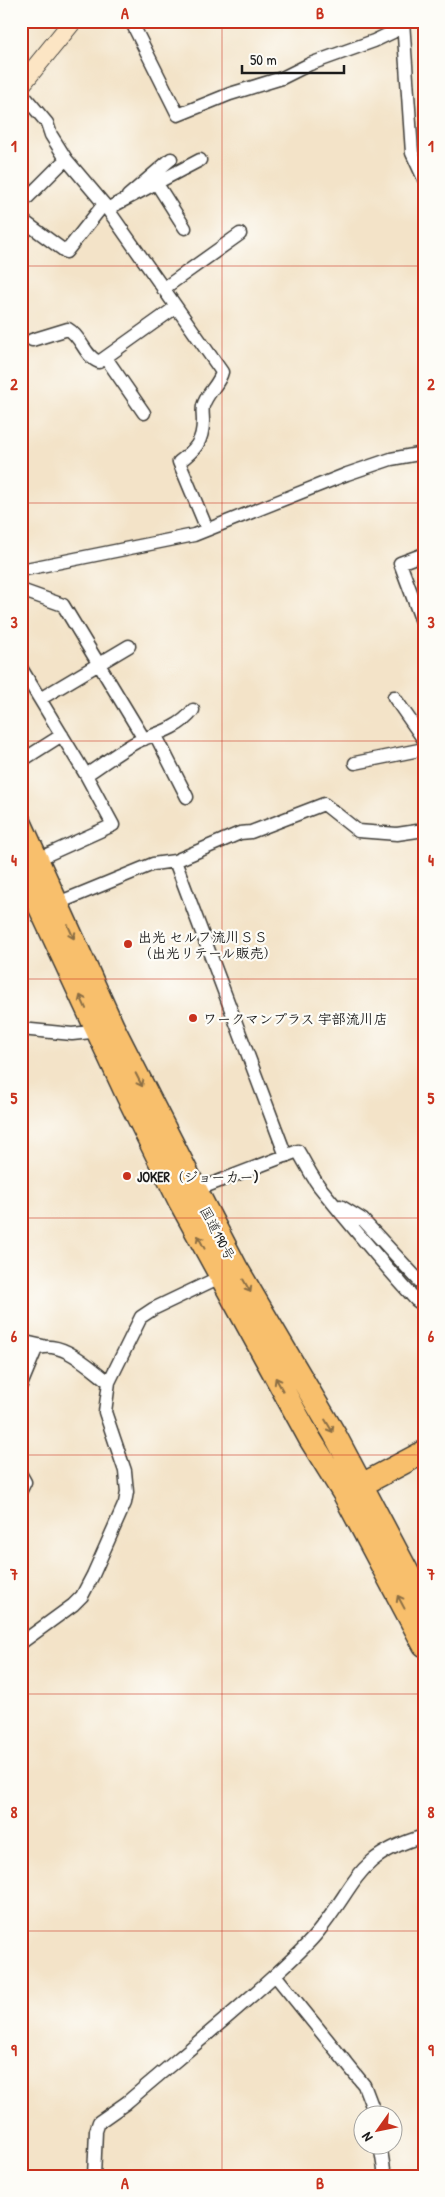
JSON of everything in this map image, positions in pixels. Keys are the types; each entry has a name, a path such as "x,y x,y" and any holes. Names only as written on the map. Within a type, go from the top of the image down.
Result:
{"highway":[{"name":"国道190号","path":"21,824 30,863 180,1202 310,1438 353,1490 424,1603"},
{"name":"国道190号","path":"30,863 58,903 105,1029 196,1190 353,1490 424,1645"},
{"path":"353,1490 424,1452"}],"street":[{"path":"21,85 73,21"},
{"path":"131,21 165,94 178,115 230,94 282,78 310,64 374,41 393,32 404,22"},
{"path":"404,22 419,158 424,179"},
{"path":"21,92 47,122 51,135 66,159 110,206 176,307 222,372 220,380 211,390 203,405 202,440 196,449 179,462 207,529"},
{"path":"21,219 66,252 110,206 170,158"},
{"path":"21,204 66,159"},
{"path":"110,206 157,184 200,160"},
{"path":"157,184 185,228"},
{"path":"164,289 240,234"},
{"path":"32,340 68,329 73,332 92,359 99,362 176,307"},
{"path":"106,358 144,413"},
{"path":"21,570 194,534 348,474 391,459 424,453"},
{"path":"424,554 400,563 424,627"},
{"path":"21,590 63,605 187,797"},
{"path":"40,699 99,662 129,646"},
{"path":"21,668 86,775 113,825 30,863"},
{"path":"394,697 424,740"},
{"path":"86,775 188,717 193,710"},
{"path":"21,761 62,735"},
{"path":"355,763 424,749"},
{"path":"58,903 153,864 175,861 240,833 251,832 324,804 358,831 397,834 424,830"},
{"path":"175,861 286,1156"},
{"path":"21,1029 72,1034 105,1029"},
{"path":"196,1190 298,1151 322,1190 335,1204 355,1233 416,1300 424,1306"},
{"path":"335,1204 363,1220 424,1286"},
{"path":"21,1643 82,1596 125,1503 127,1492 125,1472 104,1412 109,1382 142,1317 153,1308 220,1277"},
{"path":"21,1352 32,1344 55,1348 72,1355 109,1382"},
{"path":"21,1385 36,1349 32,1344"},
{"path":"21,1474 25,1482 21,1490"},
{"path":"94,2176 96,2131 99,2122 126,2103 275,1975 318,1932 362,1869 372,1859 392,1847 424,1836"},
{"path":"275,1975 364,2085 371,2104"},
{"path":"381,2154 384,2176"}],"place":[{"name":"出光 セルフ流川ＳＳ （出光リテール販売）","path":"128,944"},
{"name":"ワークマンプラス 宇部流川店","path":"193,1018"},
{"name":"JOKER（ジョーカー)","path":"127,1176"}]}
